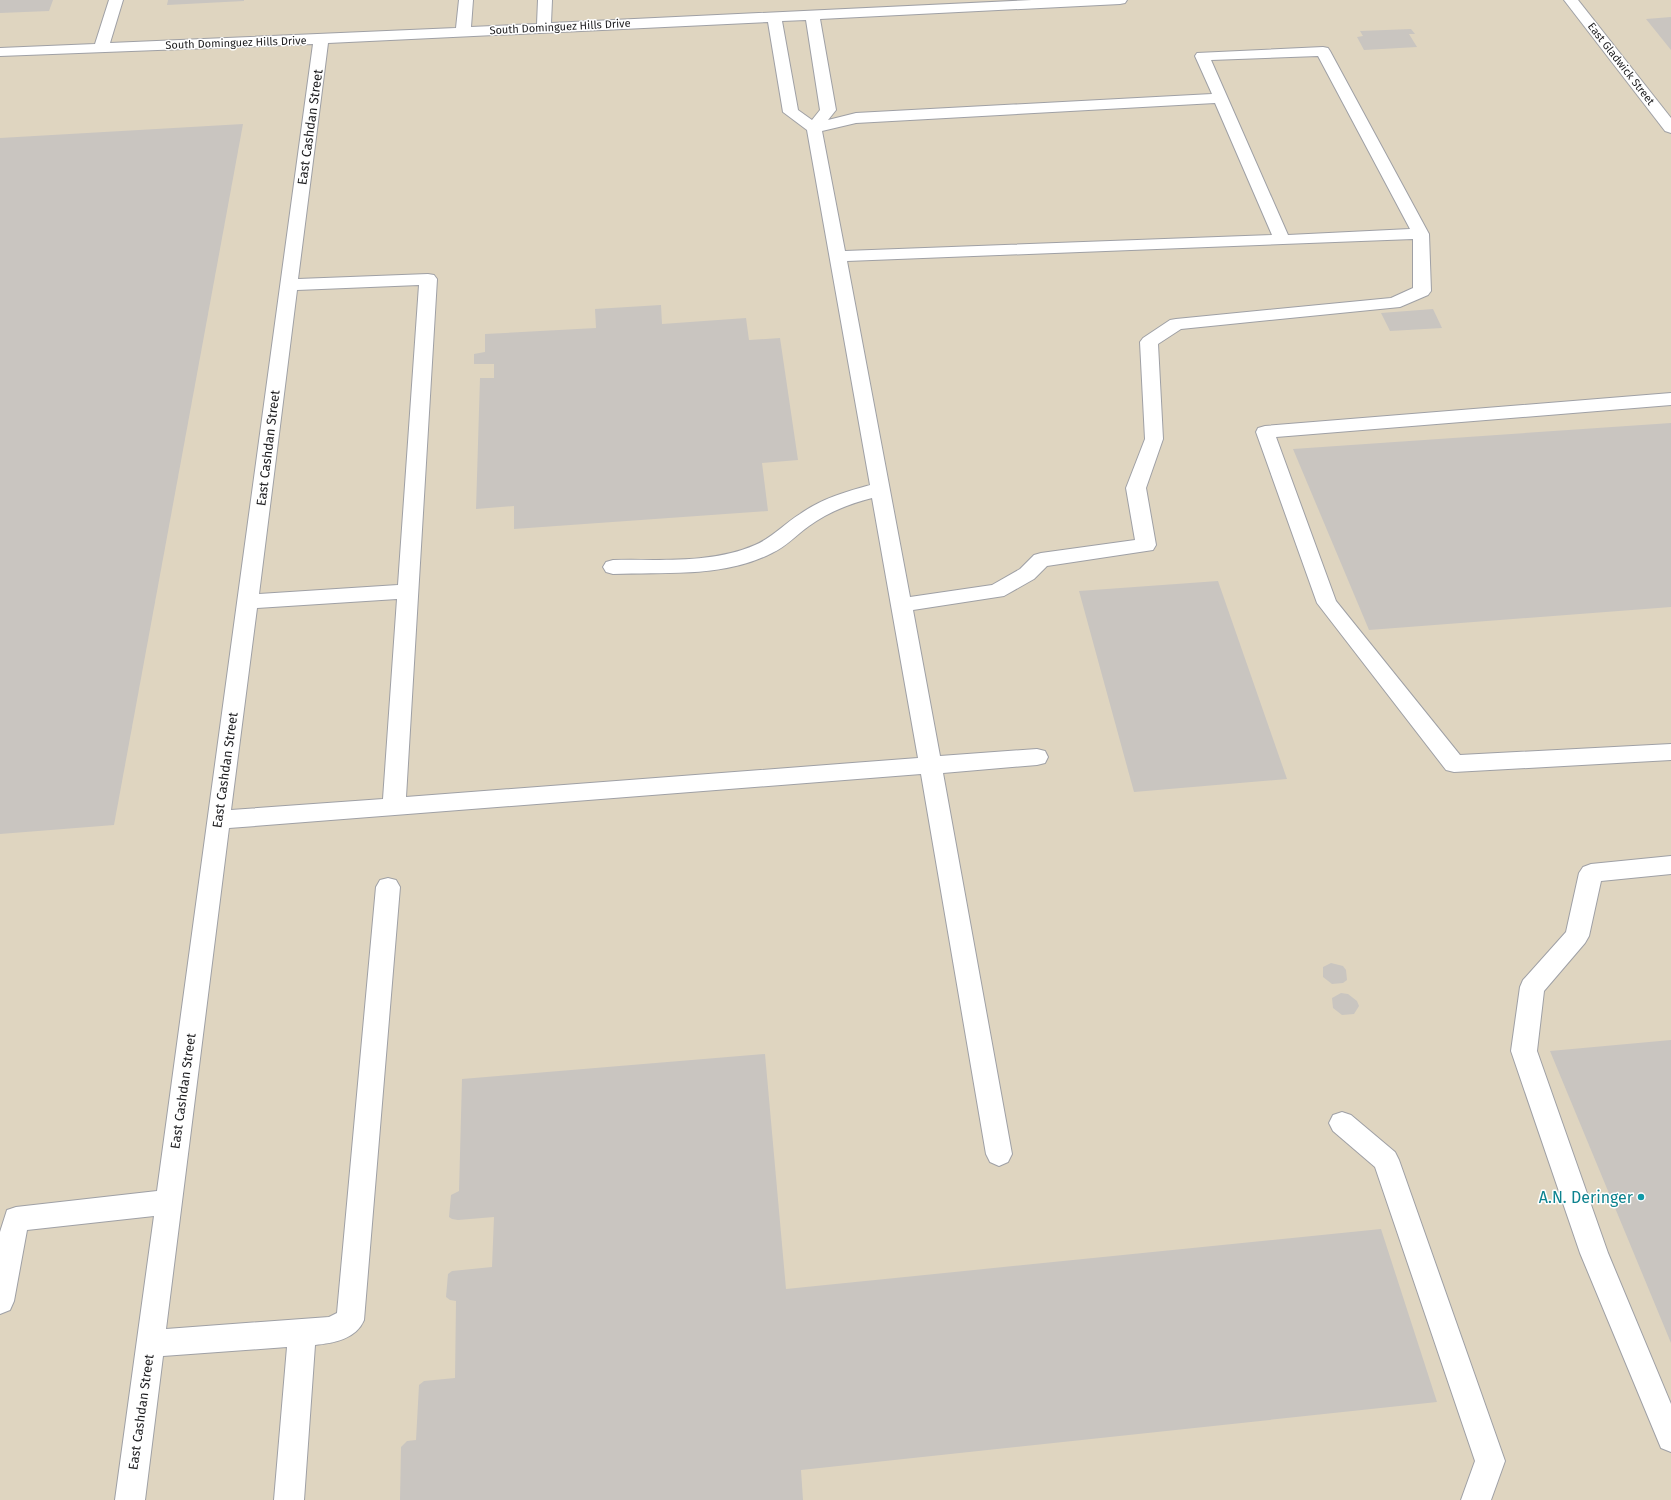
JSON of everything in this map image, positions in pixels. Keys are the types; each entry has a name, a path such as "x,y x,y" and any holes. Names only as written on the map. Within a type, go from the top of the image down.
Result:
{"street":[{"path":"101,48 116,0"},
{"path":"463,32 466,0"},
{"path":"544,28 545,0"},
{"name":"South Dominguez Hills Drive","path":"0,52 321,39 774,17 1017,2 1120,0"},
{"name":"East Gladwick Street","path":"1571,0 1671,128"},
{"path":"812,15 828,110 814,128"},
{"path":"774,17 791,112 814,128 931,766 998,1154"},
{"name":"East Cashdan Street","path":"130,1500 321,39"},
{"path":"901,605 996,591 1027,574 1041,560 1146,545 1136,488 1154,439 1149,342 1176,324 1394,303 1422,291 1420,234 1323,51 1202,56 1282,240"},
{"path":"814,128 856,118 1221,98"},
{"path":"838,256 1420,234"},
{"path":"289,285 428,279 394,806"},
{"path":"1671,399 1265,432 1327,603 1454,764 1671,752"},
{"path":"614,567 698,563 741,559 762,551 809,516 848,498 880,489"},
{"path":"248,602 408,592"},
{"path":"219,820 1037,757"},
{"path":"1671,864 1591,873 1577,936 1532,987 1524,1051 1594,1253 1671,1438"},
{"path":"150,1344 332,1330 350,1320 388,887"},
{"path":"1342,1123 1386,1160 1490,1461 1476,1500"},
{"path":"0,1301 8,1219 168,1202"},
{"path":"288,1500 302,1332"}],"shaded area":[{"path":"0,0 1671,0 1671,1500 0,1500"}],"building":[{"path":"0,0 53,0 49,11 0,13"},
{"path":"168,0 244,0 244,1 167,5"},
{"path":"1671,17 1671,50 1646,19"},
{"path":"1411,29 1415,34 1409,34 1417,47 1364,50 1357,37 1363,36 1360,31"},
{"path":"243,124 114,825 0,834 0,138"},
{"path":"661,305 662,324 746,318 749,340 780,338 798,460 762,463 768,511 514,529 514,506 476,509 480,378 494,378 494,364 474,364 474,354 485,352 485,334 596,328 595,309"},
{"path":"1433,309 1442,328 1390,331 1381,313"},
{"path":"1671,423 1671,607 1369,630 1293,449"},
{"path":"1218,581 1287,779 1134,792 1079,591"},
{"path":"1331,963 1343,966 1346,970 1347,980 1343,983 1332,984 1323,977 1323,967"},
{"path":"1341,993 1348,994 1357,1001 1359,1006 1354,1014 1342,1015 1333,1008 1332,998"},
{"name":"A.N. Deringer","path":"1671,1040 1671,1343 1550,1051"},
{"path":"765,1054 786,1289 1381,1229 1437,1402 801,1470 803,1500 400,1500 401,1447 407,1441 416,1440 419,1385 424,1381 455,1378 456,1301 450,1300 446,1297 448,1274 452,1271 492,1267 494,1217 458,1220 449,1217 451,1195 459,1191 462,1079"}],"place":[{"name":"A.N. Deringer","path":"1641,1197"}]}
